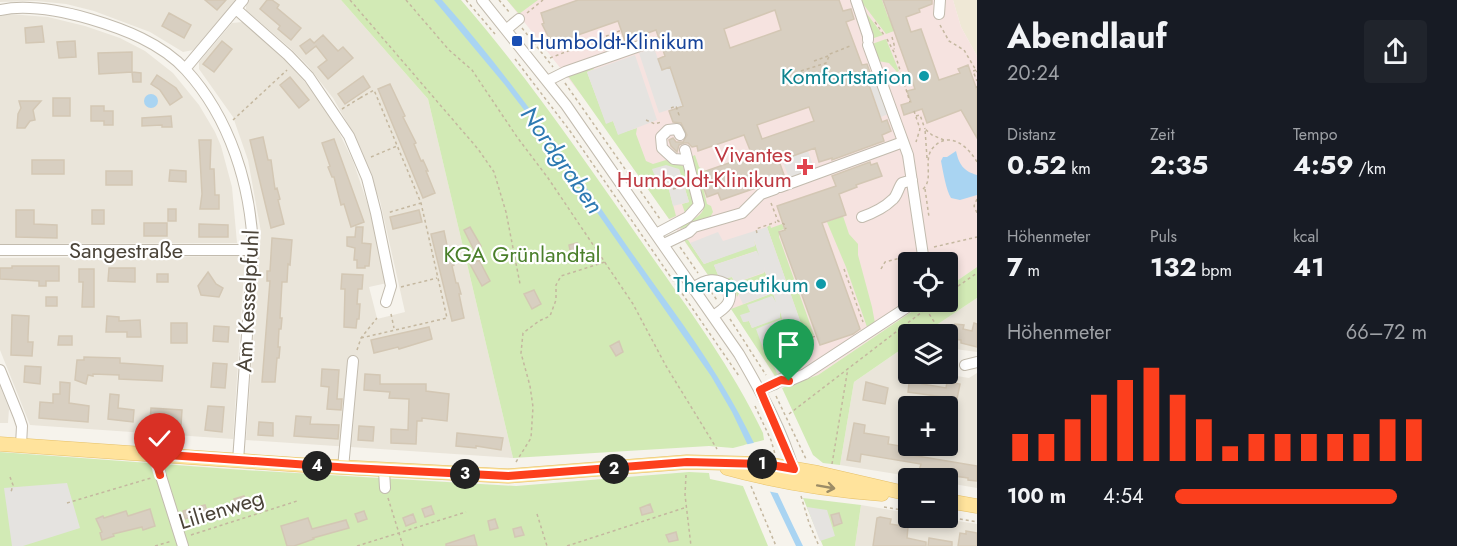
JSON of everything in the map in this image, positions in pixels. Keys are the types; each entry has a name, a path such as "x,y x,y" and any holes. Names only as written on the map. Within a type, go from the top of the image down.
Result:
{"main road":[{"path":"0,444 343,468 508,476 687,462 707,463 782,480 799,489 898,494"},
{"path":"749,474 775,465 898,492"},
{"path":"958,503 977,506"}],"street":[{"path":"482,0 547,81 664,244 739,354 756,394 794,469 799,489"},
{"path":"856,0 868,36 868,43 908,154 923,252"},
{"path":"939,14 940,0"},
{"path":"185,69 239,4 309,77 349,136 367,178 392,286 386,302"},
{"name":"Am Kesselpfuhl","path":"0,10 15,8 51,10 95,20 144,39 185,69 209,102 236,155 248,198 253,250 238,460"},
{"path":"507,29 519,19"},
{"path":"547,81 565,72 648,43"},
{"path":"656,234 688,217 699,204 686,155 674,159 662,148 661,137 668,130 677,129 680,135"},
{"path":"664,244 689,232 706,229 710,224 742,213 761,194 903,142"},
{"path":"862,217 877,212 882,206 894,200 902,183 913,185"},
{"name":"Sangestraße","path":"0,250 253,250"},
{"path":"693,288 706,280 722,281 729,286 731,295 728,306 713,316"},
{"path":"756,394 781,380 789,381 812,370 900,312"},
{"path":"343,468 353,361"},
{"path":"965,364 977,362"},
{"path":"0,370 22,426 21,445"},
{"path":"154,454 182,542"},
{"path":"384,470 386,488"}],"path":[{"path":"350,0 478,149 494,172 506,212 520,284"},
{"path":"406,0 449,50 472,70 605,262 633,304 666,366 717,449"},
{"path":"466,0 499,39"},
{"path":"519,19 543,0"},
{"path":"939,14 939,23 944,35 964,50 976,71 974,71 977,81"},
{"path":"550,58 622,30"},
{"path":"892,37 895,48 893,49"},
{"path":"887,39 893,49 910,102"},
{"path":"814,61 850,46"},
{"path":"512,55 577,141 740,378"},
{"path":"801,71 826,63 829,55"},
{"path":"232,120 292,66"},
{"path":"340,111 359,97 374,90 421,203 447,318 361,338"},
{"path":"671,108 676,106 679,115 677,116"},
{"path":"913,185 925,189 928,181 925,129 920,115 916,116"},
{"path":"646,120 655,124 663,121"},
{"path":"925,129 932,135 958,142 968,148 977,162"},
{"path":"927,162 933,148 945,140"},
{"path":"364,160 398,146"},
{"path":"673,189 684,186"},
{"path":"774,189 778,221"},
{"path":"977,200 974,206 977,213"},
{"path":"382,215 421,203"},
{"path":"757,233 756,229 778,221 784,224 786,229"},
{"path":"933,248 977,237"},
{"path":"881,269 885,262 910,256 915,251"},
{"path":"508,476 531,438 533,407 521,353 523,333 550,316 556,300 556,285 561,276 605,262"},
{"path":"844,269 864,322"},
{"path":"958,286 977,273"},
{"path":"398,287 438,278"},
{"path":"789,414 922,312"},
{"path":"391,315 394,330"},
{"path":"353,361 361,338 377,318"},
{"path":"795,343 816,336"},
{"path":"832,465 849,368"},
{"path":"756,394 772,447"},
{"path":"687,462 685,495 691,546"},
{"path":"749,474 776,546"},
{"path":"67,503 160,475"},
{"path":"10,477 13,485 11,492"},
{"path":"386,488 403,546"},
{"path":"799,489 809,523 819,546"},
{"name":"Lilienweg","path":"155,546 182,542 297,501"},
{"path":"567,546 687,507"},
{"path":"357,546 466,512"},
{"path":"537,514 547,546"},
{"path":"958,519 977,522"}],"shaded area":[{"path":"0,0 236,0 193,50 183,52 150,32 94,11 66,4 36,1 0,2"},
{"path":"249,0 341,0 428,99 513,458 246,440 261,232 248,160 233,117 199,69 199,62 232,23 243,22 284,59 314,92 331,116 353,161 369,208 387,283 369,287 377,319 405,312 380,201 353,133 333,98 308,66 246,10"},
{"name":"Vivantes Humboldt-Klinikum","path":"507,0 953,0 961,27 977,56 977,267 958,280 958,252 898,252 898,312 911,312 818,375 781,388 755,343 597,115"},
{"path":"953,0 977,0 977,56 961,27"},
{"path":"9,14 48,17 120,38 145,51 173,73 199,105 221,146 232,187 237,243 0,244 0,16"},
{"path":"654,48 662,70 670,67 684,110 679,112 677,107 659,113 639,53"},
{"path":"635,55 657,120 618,135 613,121 606,124 587,72"},
{"path":"875,78 888,114 881,117 868,80"},
{"path":"808,151 815,171 790,180 782,160"},
{"path":"666,165 679,169 689,202 673,206 667,182 654,174 652,169"},
{"path":"767,227 805,335 799,338 801,365 777,374 771,358 773,357 771,350 791,343 788,335 789,342 764,351 756,329 781,319 784,326 780,311 780,318 752,328 749,321 743,322 740,315 750,312 747,305 772,296 776,302 773,293 743,304 739,296 741,288 767,279 769,285 764,267 765,272 735,283 732,277 718,275 714,265 757,251 759,256 754,239 755,246 704,264 690,243 718,232 723,241"},
{"path":"245,256 233,439 30,425 0,350 0,258"},
{"path":"977,298 977,352 958,349 958,324 938,324"},
{"path":"898,352 898,384 958,384 958,376 969,378 977,373 977,488 958,485 958,468 898,468 898,474 840,465 854,382"},
{"path":"0,386 9,409 8,423 0,423"},
{"path":"67,483 80,528 23,546 12,546 4,488"},
{"path":"861,505 898,511 898,528 958,528 958,521 977,524 977,546 855,546"},
{"path":"807,507 827,510 835,536 820,541"}],"green space":[{"name":"KGA Grünlandtal","path":"341,0 461,0 554,118 690,311 750,407 763,433 764,440 733,448 709,446 513,458 428,99"},
{"path":"507,0 538,0 519,14"},
{"path":"860,0 882,0 888,17 899,14 894,31 886,34"},
{"path":"864,10 883,35 874,38"},
{"path":"886,39 899,71 897,72 889,63 878,61 872,44"},
{"path":"593,67 594,69 587,72 606,123 613,121 618,134 637,128 636,134 646,161 653,164 666,160 683,166 694,204 685,213 682,204 689,202 679,169 654,174 667,182 676,216 669,219 568,76"},
{"path":"695,155 699,167 706,171 711,186 708,184 703,187 707,204 711,206 713,212 709,219 680,229 701,214 703,210 691,157"},
{"path":"843,216 849,234 858,244 858,255 872,307 875,323 867,327 827,222"},
{"path":"782,224 784,229 779,231 779,237 814,335 800,341 799,338 805,335 767,227"},
{"path":"753,238 760,256 756,251 714,265 718,275 708,275 684,240 688,240 704,264 755,245"},
{"path":"762,266 770,283 769,286 767,280 742,288 737,297 735,287 727,278 732,277 735,283 764,273"},
{"path":"977,267 977,298 958,311 958,280"},
{"path":"773,293 775,303 772,296 750,312 743,322 749,321 752,328 780,317 778,311 780,311 785,325 781,320 764,350 789,342 788,335 791,343 771,358 801,364 800,358 803,365 775,376 731,309"},
{"path":"911,312 956,312 938,324 898,324 898,352 854,382 840,465 823,463 813,455 782,388 818,375"},
{"path":"0,452 244,470 516,486 689,472 709,473 710,479 743,486 768,546 0,546"},
{"path":"803,498 861,505 855,546 823,546"}],"water":[{"name":"Nordgraben","path":"434,0 442,0 515,89 693,338 739,414 803,546 796,546 732,412 711,376 541,132"},
{"path":"148,94 154,94 158,101 154,108 148,108 144,104 144,98"},
{"path":"956,151 962,166 977,175 977,195 960,200 951,198 949,195 941,161 943,157"}],"pier":[{"path":"758,442 782,494 767,491 744,445"}],"building":[{"path":"205,0 226,0 217,10"},
{"path":"267,0 272,0 279,5 277,8 301,28 291,40 278,29 280,26 260,9"},
{"path":"578,0 839,0 843,11 851,9 854,19 846,22 862,65 867,64 871,75 866,76 882,122 887,120 891,131 882,135 884,141 832,160 832,158 819,162 815,148 779,161 784,175 776,177 776,181 721,200 718,193 707,197 703,186 710,183 706,171 752,155 744,135 698,151 697,146 692,147 688,143 679,145 677,152 671,146 669,140 673,138 676,142 683,142 687,135 681,123 673,122 669,111 683,106 670,67 662,70 658,59 665,56 656,30 625,41 618,21 552,44 542,24 544,23 541,13","holes":["775,10 781,30 730,48 724,29","809,107 814,121 762,139 757,125"]},
{"name":"Komfortstation","path":"883,0 932,0 932,4 919,9 920,12 906,17 911,32 921,29 939,80 960,73 958,69 968,65 977,90 977,138 961,110 927,123 922,109 904,115 901,105 911,102 907,91 915,89"},
{"path":"169,13 191,25 184,38 162,26"},
{"path":"42,26 44,42 26,43 25,28"},
{"path":"323,35 338,51 343,47 353,58 328,79 318,67 327,60 316,46 306,54 300,46 310,39 314,43"},
{"path":"75,41 76,57 59,58 57,42"},
{"path":"222,41 232,49 214,72 203,64"},
{"path":"132,52 132,72 99,74 98,53"},
{"path":"132,72 141,73 141,82 133,82"},
{"path":"157,75 176,88 182,97 170,105 160,90 151,84"},
{"path":"363,76 370,87 345,104 338,94"},
{"path":"290,77 309,100 299,108 280,85"},
{"path":"390,84 416,143 414,144 421,161 423,160 428,171 426,171 435,193 423,198 378,89"},
{"path":"53,98 70,98 70,116 53,116"},
{"path":"19,101 41,101 33,110 35,120 30,121 25,128 17,128 21,108"},
{"path":"91,106 104,106 104,111 113,111 113,125 104,125 104,121 91,121"},
{"path":"171,116 172,127 142,126 142,118"},
{"path":"263,137 268,160 271,160 275,189 277,188 280,199 278,200 284,224 271,228 250,140"},
{"path":"334,139 364,222 351,227 344,204 341,205 322,143"},
{"path":"199,140 211,140 210,169 214,169 215,195 219,195 219,209 200,209 202,194"},
{"path":"32,160 64,160 64,174 32,174"},
{"name":"Therapeutikum","path":"870,162 871,165 877,163 882,176 839,194 846,215 822,223 860,329 853,334 820,345 779,232 785,230 777,206 836,186 832,176"},
{"path":"170,170 186,171 186,182 169,181"},
{"path":"106,171 132,171 132,185 106,185"},
{"path":"168,209 176,209 176,221 168,221"},
{"path":"16,210 34,210 34,224 57,225 57,238 16,237"},
{"path":"92,210 104,210 104,224 92,224"},
{"path":"419,210 422,222 393,229 390,217"},
{"path":"144,223 167,223 167,236 144,236"},
{"path":"199,224 228,225 228,237 199,237"},
{"path":"356,227 363,227 362,243 371,244 369,266 365,268 357,268 357,260 354,260 355,248 347,246 347,237 355,237"},
{"path":"470,227 481,246 474,250 464,230"},
{"path":"444,231 449,255 451,254 454,265 452,266 456,283 458,283 461,294 459,294 464,318 452,321 431,234"},
{"path":"272,238 292,240 287,282 282,282 280,318 282,318 278,347 280,347 275,382 262,382 270,281 267,281 267,271 270,271"},
{"path":"577,243 579,253 571,255 569,245"},
{"path":"479,260 490,281 482,286 470,264"},
{"path":"12,266 59,266 59,281 46,281 46,286 39,286 39,281 0,279 0,268 12,268"},
{"path":"109,268 135,268 135,282 108,281"},
{"path":"79,269 94,269 94,307 82,307 83,282 79,282"},
{"path":"208,272 216,284 223,288 219,297 201,295 198,286"},
{"path":"157,274 168,274 168,282 157,282"},
{"path":"342,274 363,275 362,289 358,289 357,304 360,304 356,328 344,327 345,289 341,289"},
{"path":"534,290 541,304 532,309 524,294"},
{"path":"46,297 57,297 57,306 46,306"},
{"path":"12,315 29,316 28,342 33,342 32,356 11,355"},
{"path":"107,316 119,317 119,321 140,320 141,337 127,337 127,332 106,332"},
{"path":"171,323 187,323 187,343 171,343"},
{"path":"974,323 977,324 977,347 961,343 961,340 958,340 958,324 964,325 963,329 972,331"},
{"path":"214,326 229,327 228,342 213,341"},
{"path":"429,327 432,339 399,349 398,347 374,353 371,340"},
{"path":"59,336 72,336 72,345 58,345"},
{"path":"619,341 623,352 616,356 610,346"},
{"path":"84,357 120,358 120,363 163,366 162,381 119,379 119,375 93,374 93,376 88,375 86,384 75,380 77,360 84,360"},
{"path":"213,363 227,364 225,388 211,387"},
{"path":"25,366 41,367 40,384 24,382"},
{"path":"322,369 339,370 337,399 342,399 341,410 327,409 329,387 321,386"},
{"path":"365,374 380,375 380,384 426,384 426,391 449,394 447,421 422,418 422,421 417,421 416,444 391,443 391,429 408,430 409,399 389,398 390,392 364,390"},
{"path":"60,382 70,383 69,403 89,406 88,422 39,418 40,402 53,403 53,394 60,394"},
{"path":"866,382 888,388 885,404 863,400"},
{"path":"909,384 946,388 947,384 960,384 958,396 908,392"},
{"path":"110,394 119,395 118,408 134,410 133,422 108,419"},
{"path":"208,406 224,407 222,432 205,430"},
{"path":"151,408 182,410 181,425 150,422"},
{"path":"296,416 311,417 310,424 339,425 338,439 294,436"},
{"path":"259,422 273,423 273,436 258,435"},
{"path":"854,423 865,425 864,433 889,437 888,444 898,446 898,456 917,456 977,466 977,481 958,477 958,468 920,468 921,464 861,454 860,462 847,460"},
{"path":"359,426 374,427 373,441 358,440"},
{"path":"457,433 503,438 501,450 456,446"},
{"path":"244,496 246,503 237,506 234,499"},
{"path":"650,504 653,512 642,515 640,508"},
{"path":"205,505 207,511 185,519 183,511"},
{"path":"431,506 434,514 425,517 422,509"},
{"path":"150,509 155,526 113,534 114,536 102,540 100,533 102,532 96,519 126,511 128,516"},
{"path":"364,511 367,519 358,522 355,514"},
{"path":"839,513 842,523 834,526 831,515"},
{"path":"413,514 416,522 406,526 403,518"},
{"path":"308,518 312,529 346,520 349,528 294,546 287,546 281,526"},
{"path":"877,518 891,519 890,524 898,525 898,528 908,528 907,538 926,542 926,546 873,546"},
{"path":"495,519 498,528 490,530 488,521"},
{"path":"521,527 524,535 515,537 513,529"},
{"path":"966,531 977,533 977,546 958,546 960,533 966,534"},
{"path":"676,532 678,540 669,542 666,535"},
{"path":"474,535 477,546 446,546 446,544"},
{"path":"929,538 952,542 952,546 928,546"}],"place":[{"name":"Humboldt-Klinikum","path":"517,41"},
{"name":"Komfortstation","path":"924,76"},
{"name":"Vivantes Humboldt-Klinikum","path":"805,167"},
{"name":"Therapeutikum","path":"821,284"}],"route":[{"path":"160,475 154,454 508,476 687,462 766,464 794,469 760,390 781,380 789,381"}]}
